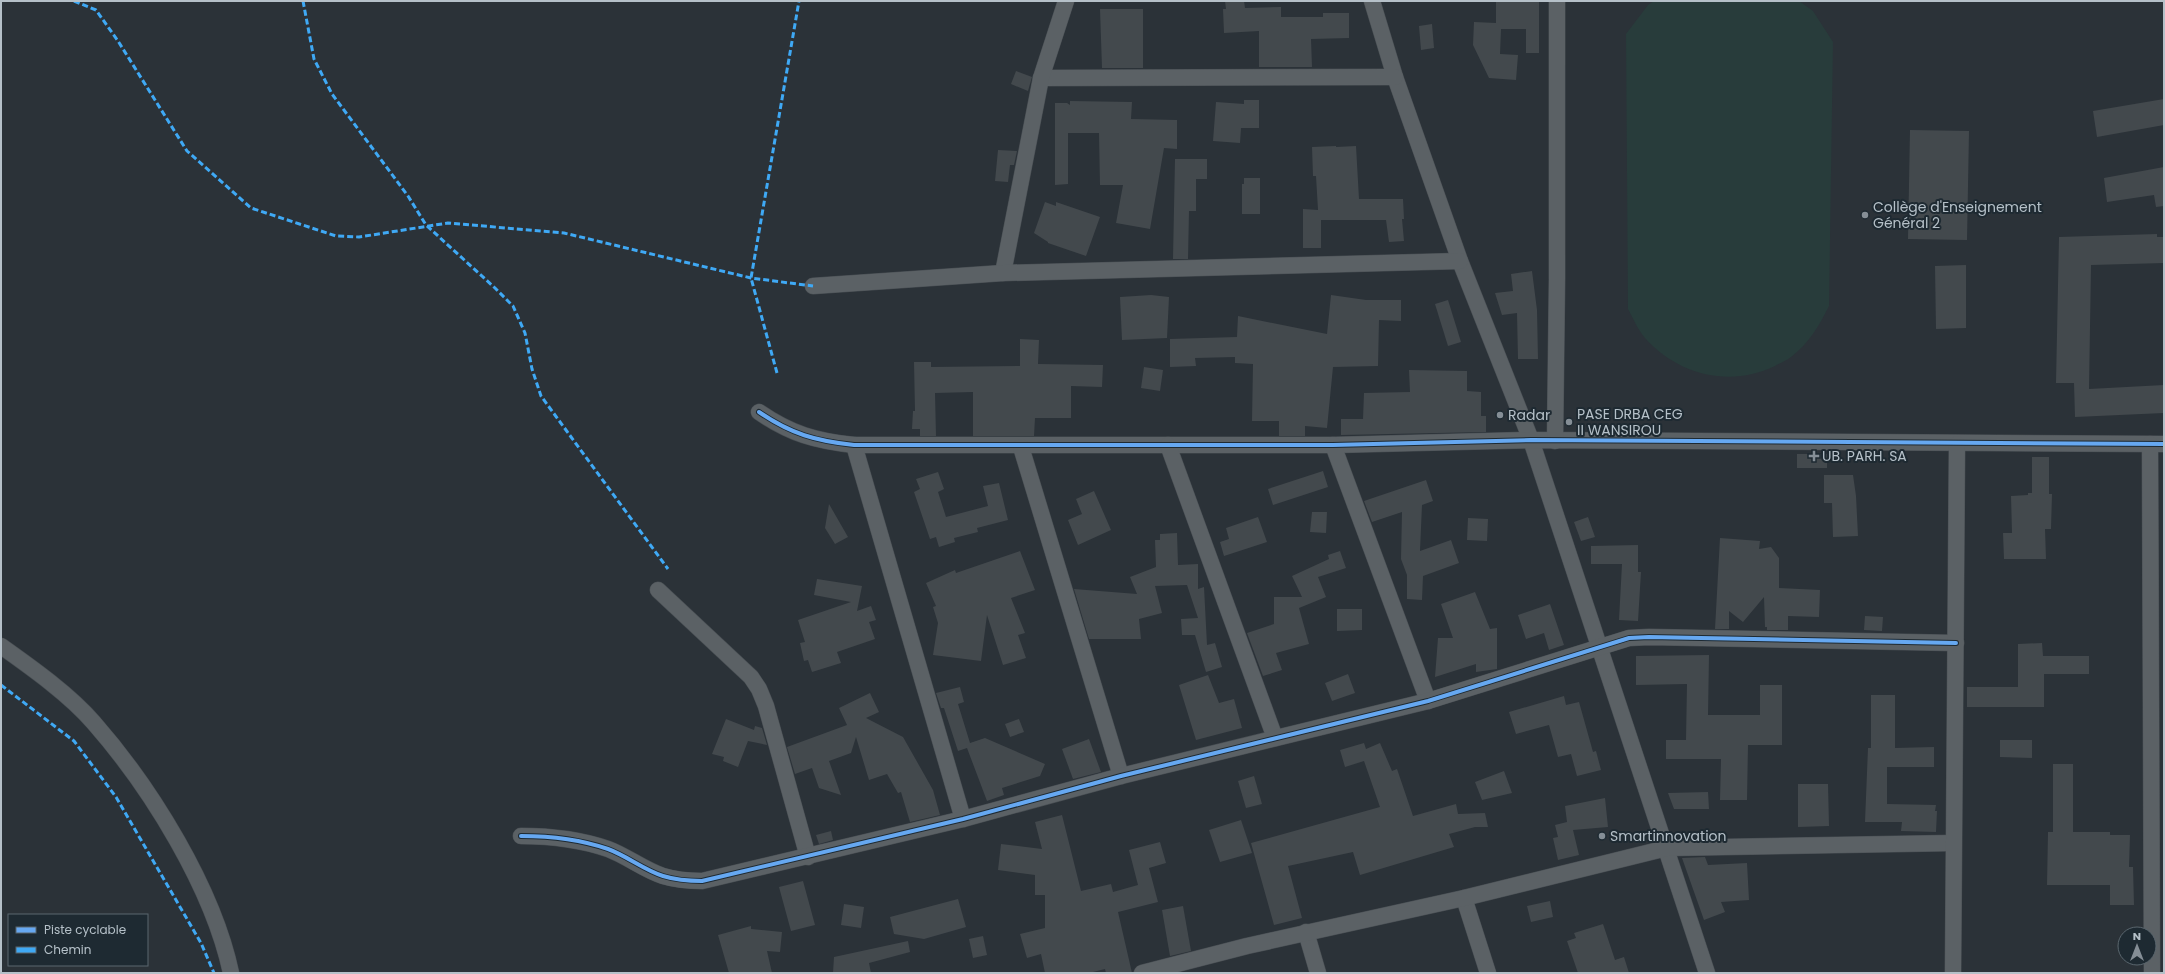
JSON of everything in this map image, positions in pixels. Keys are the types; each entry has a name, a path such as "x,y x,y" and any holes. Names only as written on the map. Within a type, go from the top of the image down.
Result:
{"street":[{"path":"1003,273 1041,78 1066,1"},
{"path":"1372,1 1395,77 1460,261 1531,440 1599,648 1667,848 1707,973"},
{"path":"1555,441 1557,279 1557,1"},
{"path":"1041,78 1395,77"},
{"path":"813,286 1003,273 1460,261"},
{"path":"759,412 777,424 800,435 823,442 854,446 1021,447 1333,445 1531,440 1957,444 2157,444 2152,973"},
{"path":"1952,973 1957,444"},
{"path":"1168,445 1275,738"},
{"path":"1333,445 1428,702"},
{"path":"854,446 963,818"},
{"path":"1021,447 1121,776"},
{"path":"658,590 751,677 759,689 766,706 808,857"},
{"path":"521,836 556,836 584,841 610,850 662,876 678,880 702,881 808,857 1121,776 1428,702 1628,638 1649,637 1956,643"},
{"path":"1,646 40,674 94,722 136,775 177,842 209,904 228,959 231,973"},
{"path":"1142,973 1306,932 1464,898 1667,848 1953,843"},
{"path":"1464,898 1488,973"},
{"path":"1306,932 1318,973"}],"green space":[{"path":"1654,1 1799,1 1813,11 1833,42 1829,306 1813,334 1797,352 1785,361 1758,373 1723,377 1689,369 1658,351 1645,338 1628,309 1626,34 1648,5"}],"building":[{"path":"1225,1 1244,1 1245,8 1281,7 1281,17 1323,17 1323,13 1349,13 1349,38 1311,39 1312,67 1259,67 1259,31 1224,33 1223,9 1226,9"},
{"path":"1496,1 1539,1 1539,53 1526,53 1526,29 1501,29 1500,54 1518,55 1516,80 1489,78 1473,45 1474,22 1496,23"},
{"path":"1100,9 1143,9 1143,68 1102,68"},
{"path":"1432,24 1434,48 1421,50 1419,26"},
{"path":"1016,71 1032,77 1028,91 1011,84"},
{"path":"2164,99 2164,125 2097,137 2093,111"},
{"path":"1244,100 1259,100 1259,128 1241,128 1240,143 1213,141 1216,102 1244,104"},
{"path":"1070,101 1132,102 1131,119 1177,120 1177,149 1164,148 1150,229 1116,223 1123,185 1100,185 1099,133 1068,133 1068,184 1055,185 1055,103 1067,103 1070,105"},
{"path":"1910,130 1969,131 1967,240 1908,239"},
{"path":"1356,146 1359,199 1403,199 1404,219 1402,219 1404,241 1389,242 1386,220 1321,220 1321,248 1303,248 1303,209 1318,210 1316,176 1313,176 1312,147"},
{"path":"998,150 1017,151 1014,165 1010,165 1008,182 995,181"},
{"path":"1175,159 1207,159 1207,179 1196,179 1196,211 1189,211 1188,259 1173,259"},
{"path":"2164,167 2164,206 2156,207 2154,195 2107,202 2104,178"},
{"path":"1244,178 1260,178 1260,214 1242,214 1242,184 1244,184"},
{"path":"1045,202 1056,206 1056,202 1100,217 1086,256 1048,243 1034,233"},
{"path":"2157,234 2157,237 2164,237 2164,263 2091,265 2089,389 2164,385 2164,413 2075,417 2074,383 2056,383 2059,237"},
{"path":"1966,265 1966,328 1936,329 1935,266"},
{"path":"1532,271 1537,310 1538,359 1518,359 1517,313 1502,315 1495,293 1513,291 1511,274"},
{"path":"1151,295 1169,297 1167,338 1122,340 1120,297"},
{"path":"1331,295 1366,300 1401,300 1401,321 1379,320 1378,366 1333,367 1327,428 1305,426 1305,436 1279,436 1279,421 1252,421 1253,364 1235,363 1235,357 1195,358 1196,366 1170,367 1170,339 1237,337 1238,316 1327,334"},
{"path":"1448,300 1461,342 1448,346 1435,304"},
{"path":"1020,339 1039,340 1038,364 1103,365 1102,387 1071,386 1071,418 1035,418 1034,436 973,436 973,392 935,393 936,436 920,436 920,429 912,429 913,411 915,411 914,362 931,362 931,367 1020,366"},
{"path":"1144,367 1163,370 1160,391 1141,388"},
{"path":"1409,370 1467,371 1467,391 1481,392 1481,416 1486,416 1486,432 1341,435 1341,419 1363,419 1364,393 1410,392"},
{"path":"1797,454 1827,454 1827,468 1797,468"},
{"path":"2032,457 2049,457 2049,494 2052,494 2051,529 2045,529 2046,559 2004,559 2003,533 2012,533 2011,496 2028,495 2028,493 2032,493"},
{"path":"1323,471 1328,487 1273,505 1268,489"},
{"path":"938,472 944,489 938,492 946,517 988,506 983,486 999,483 1008,520 977,528 978,532 954,538 955,542 939,547 936,537 930,539 914,492 920,489 916,479"},
{"path":"1824,475 1853,475 1856,496 1858,536 1833,537 1832,503 1824,503"},
{"path":"1426,480 1433,501 1422,505 1420,551 1451,540 1459,563 1423,576 1422,600 1407,599 1407,575 1401,559 1402,512 1372,522 1364,501"},
{"path":"1094,491 1111,530 1078,545 1068,520 1082,514 1076,499"},
{"path":"829,504 848,537 835,544 825,528"},
{"path":"1312,512 1327,512 1326,533 1310,532"},
{"path":"1258,517 1267,542 1224,556 1220,542 1229,539 1226,528"},
{"path":"1588,517 1595,537 1581,541 1574,522"},
{"path":"1468,518 1488,519 1487,541 1467,540"},
{"path":"1177,533 1178,565 1198,564 1198,589 1204,587 1207,645 1215,643 1222,667 1206,672 1195,635 1182,635 1181,619 1198,618 1187,585 1155,586 1162,613 1139,619 1141,639 1089,639 1074,589 1137,594 1130,577 1156,567 1155,540 1160,540 1160,534"},
{"path":"1720,538 1760,541 1759,549 1771,547 1779,558 1779,588 1820,590 1819,617 1788,616 1788,630 1767,630 1767,627 1765,627 1764,597 1743,622 1729,611 1729,629 1715,629"},
{"path":"1638,545 1638,572 1641,572 1638,621 1619,620 1622,564 1591,564 1591,546"},
{"path":"1020,551 1035,590 1011,598 1025,633 1018,635 1026,658 1003,665 987,615 981,661 933,655 938,623 933,607 936,606 926,583 955,570 956,573"},
{"path":"1340,551 1346,568 1318,577 1326,597 1299,608 1309,644 1276,653 1282,670 1263,676 1247,633 1274,624 1274,597 1302,597 1292,576 1329,559 1328,555"},
{"path":"817,579 862,586 857,611 871,606 876,620 869,622 875,639 837,652 841,663 812,672 808,660 804,661 800,643 805,642 798,620 851,602 814,595"},
{"path":"1475,592 1490,629 1497,628 1497,669 1476,672 1476,664 1435,677 1438,638 1453,638 1441,604"},
{"path":"1550,604 1564,645 1549,650 1544,633 1526,639 1518,615"},
{"path":"1337,609 1362,609 1362,630 1337,631"},
{"path":"1865,616 1883,617 1882,631 1864,630"},
{"path":"2042,643 2043,656 2089,656 2089,674 2044,674 2044,707 1967,707 1967,687 2018,687 2018,644"},
{"path":"1709,655 1708,715 1760,715 1760,685 1782,685 1782,745 1748,745 1747,800 1720,800 1721,759 1666,759 1666,740 1686,740 1687,684 1636,685 1636,656"},
{"path":"1348,674 1355,693 1332,701 1325,683"},
{"path":"1208,675 1219,703 1234,699 1242,728 1196,740 1179,685"},
{"path":"960,687 964,702 958,704 970,743 985,738 1045,764 1040,776 1002,788 1004,795 987,801 967,748 958,751 944,708 941,708 936,693"},
{"path":"870,693 879,712 866,718 903,737 933,790 940,815 910,822 901,792 898,793 887,774 869,780 856,737 851,753 829,761 841,795 819,788 812,768 795,774 787,747 847,725 839,708"},
{"path":"1871,695 1895,695 1895,748 1934,747 1934,767 1887,767 1887,804 1936,805 1936,832 1901,831 1902,822 1865,822 1868,748 1871,748"},
{"path":"1564,696 1566,705 1579,702 1593,752 1596,751 1601,770 1577,776 1571,754 1558,757 1549,725 1516,734 1509,712"},
{"path":"726,719 754,730 755,726 762,728 767,745 748,741 738,767 723,761 724,757 712,754"},
{"path":"1019,719 1024,732 1010,737 1005,724"},
{"path":"1089,739 1101,772 1073,779 1062,749"},
{"path":"2000,740 2032,740 2032,758 2000,757"},
{"path":"1364,743 1366,749 1380,743 1392,771 1397,769 1413,816 1456,804 1458,814 1485,813 1488,827 1475,827 1449,834 1454,847 1360,875 1353,852 1288,866 1302,918 1274,925 1251,843 1380,807 1364,761 1345,767 1340,750"},
{"path":"2053,764 2073,764 2073,832 2110,832 2110,835 2130,835 2129,867 2133,867 2134,905 2110,905 2110,885 2047,885 2048,832 2053,832"},
{"path":"1504,771 1512,793 1482,800 1475,782"},
{"path":"1254,776 1262,804 1246,808 1238,781"},
{"path":"1798,784 1828,784 1829,826 1798,827"},
{"path":"1708,792 1709,809 1674,809 1668,793"},
{"path":"1605,798 1608,827 1573,830 1579,855 1558,860 1553,838 1558,837 1555,825 1567,822 1565,806"},
{"path":"1062,815 1081,891 1111,884 1113,892 1138,885 1129,850 1160,842 1166,863 1149,868 1158,902 1118,912 1132,973 1106,973 1105,969 1089,973 1045,973 1041,954 1027,958 1020,934 1045,928 1045,895 1035,895 1035,875 998,870 1001,844 1042,849 1035,822"},
{"path":"1241,820 1252,853 1220,862 1209,830"},
{"path":"831,831 833,840 819,844 816,835"},
{"path":"1705,857 1708,865 1747,863 1749,900 1721,902 1725,912 1704,920 1682,858"},
{"path":"803,881 815,925 791,931 779,887"},
{"path":"958,899 966,927 924,939 894,934 890,917"},
{"path":"1550,901 1553,917 1531,922 1527,906"},
{"path":"844,904 864,907 861,928 841,925"},
{"path":"1183,906 1191,951 1170,956 1162,910"},
{"path":"1603,924 1615,960 1624,957 1629,973 1578,973 1567,941 1576,938 1574,933"},
{"path":"751,926 751,929 782,932 780,952 767,951 772,973 729,973 718,935"},
{"path":"983,936 987,955 973,958 969,939"},
{"path":"908,941 910,952 869,963 871,973 833,973 834,957"}],"marked path":[{"path":"74,1 96,10 118,41 187,151 251,208 336,236 359,237 448,223 564,233 751,278 813,286"},
{"path":"303,1 314,59 332,94 408,196 426,225 513,306 525,333 532,369 541,396 668,569"},
{"path":"777,373 751,278 799,1"},
{"path":"1,685 74,741 116,797 201,943 214,973"}],"cycle path":[{"path":"759,412 782,426 804,435 816,439 854,445 1333,445 1531,440 2164,444"},
{"path":"521,836 555,837 576,840 608,849 663,876 682,880 702,881 963,819 1121,776 1428,701 1629,638 1649,637 1956,643"}],"place":[{"name":"Collège d'Enseignement Général 2","path":"1865,215"},
{"name":"Radar","path":"1500,415"},
{"name":"PASE DRBA CEG II WANSIROU","path":"1569,422"},
{"name":"UB. PARH. SA","path":"1814,456"},
{"name":"Smartinnovation","path":"1602,836"}]}
